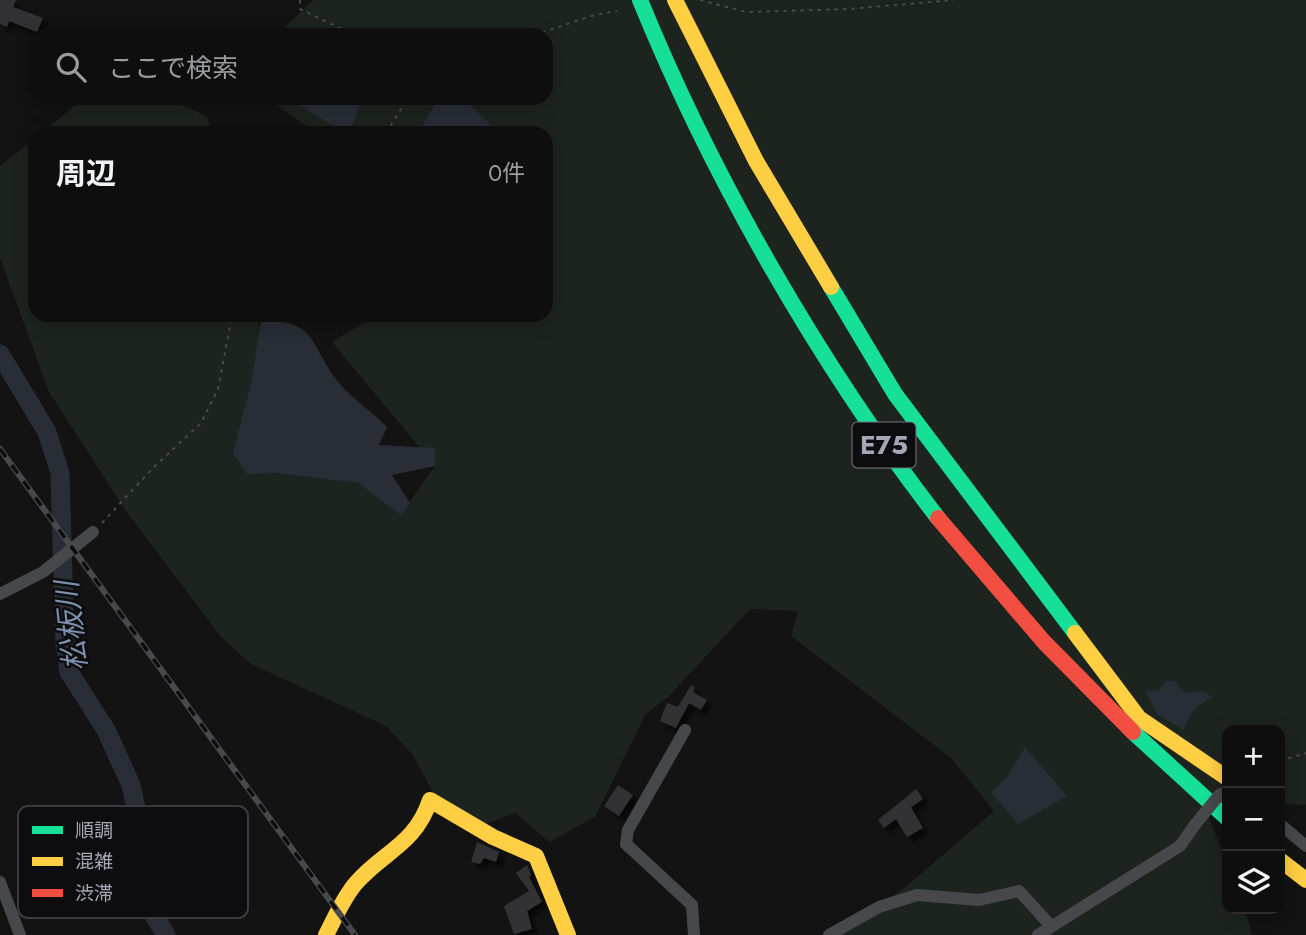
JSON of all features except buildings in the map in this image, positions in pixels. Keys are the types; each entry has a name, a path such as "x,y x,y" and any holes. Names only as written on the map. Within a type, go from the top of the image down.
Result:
{"main road":[{"name":"E75","path":"640,0 707,147 819,346 876,433 943,525 1067,669 1125,727 1222,814"},
{"path":"675,0 756,160 895,394 1139,718 1222,775"},
{"path":"326,935 356,884 404,844 425,821 430,800 493,837 536,856 568,935"},
{"path":"1285,864 1306,880"}],"street":[{"path":"0,594 43,572 93,532"},
{"path":"685,730 628,830 626,844 692,905 694,935"},
{"path":"1038,935 1050,925 1180,846 1222,791"},
{"path":"1285,828 1306,846"},
{"path":"0,882 20,935"},
{"path":"829,935 879,907 932,894 979,900 1019,891 1050,925"}],"path":[{"path":"300,0 300,9 340,28"},
{"path":"700,0 746,12 862,9 954,0"},
{"path":"553,29 617,11"},
{"path":"390,126 404,105"},
{"path":"93,532 119,508 152,469 201,423 218,389 231,322"},
{"path":"1285,759 1306,753"}],"shaded area":[{"path":"313,0 1306,0 1306,805 1285,804 1285,725 1222,725 1222,799 1201,797 1222,851 1222,914 1246,914 1252,935 832,935 903,889 994,811 951,758 791,636 798,611 750,609 668,697 645,715 595,817 549,842 515,813 483,825 449,823 413,755 386,726 251,664 221,637 126,511 49,392 0,258 0,166 28,144 28,322 259,322 247,473 275,473 358,483 401,514 435,466 332,342 365,322 553,322 553,126 307,126 276,105 553,105 553,28 284,28"},
{"path":"76,105 181,105 207,116 210,126 50,126"},
{"path":"299,105 360,105 352,126 334,126"},
{"path":"435,105 470,105 492,126 422,126"},
{"path":"261,322 294,325 311,338 339,383 387,427 379,445 435,448 435,466 392,475 410,503 401,515 358,483 275,473 247,474 233,453 251,384"},
{"path":"1166,681 1174,681 1185,693 1202,691 1213,697 1194,710 1184,730 1158,715 1145,691 1158,691"},
{"path":"1025,747 1067,796 1018,824 991,792 1007,777"}],"waterway":[{"name":"松板川","path":"0,354 47,432 60,473 65,643 69,672 106,730 131,785 136,806"},
{"name":"松板川","path":"156,918 166,935"}],"railway":[{"path":"0,449 355,935"}],"traffic: fast":[{"path":"640,0 700,134 772,269 852,398 938,518"},
{"path":"831,287 895,394 1075,633"},
{"path":"1133,732 1222,813"}],"traffic: slow":[{"path":"675,0 756,161 831,287"},
{"path":"1075,633 1139,718 1222,775"},
{"path":"326,935 351,889 407,838 424,815 430,800 493,837 536,856 568,935"},
{"path":"1285,864 1306,880"}],"traffic: jam":[{"path":"938,518 1044,642 1133,732"}]}
